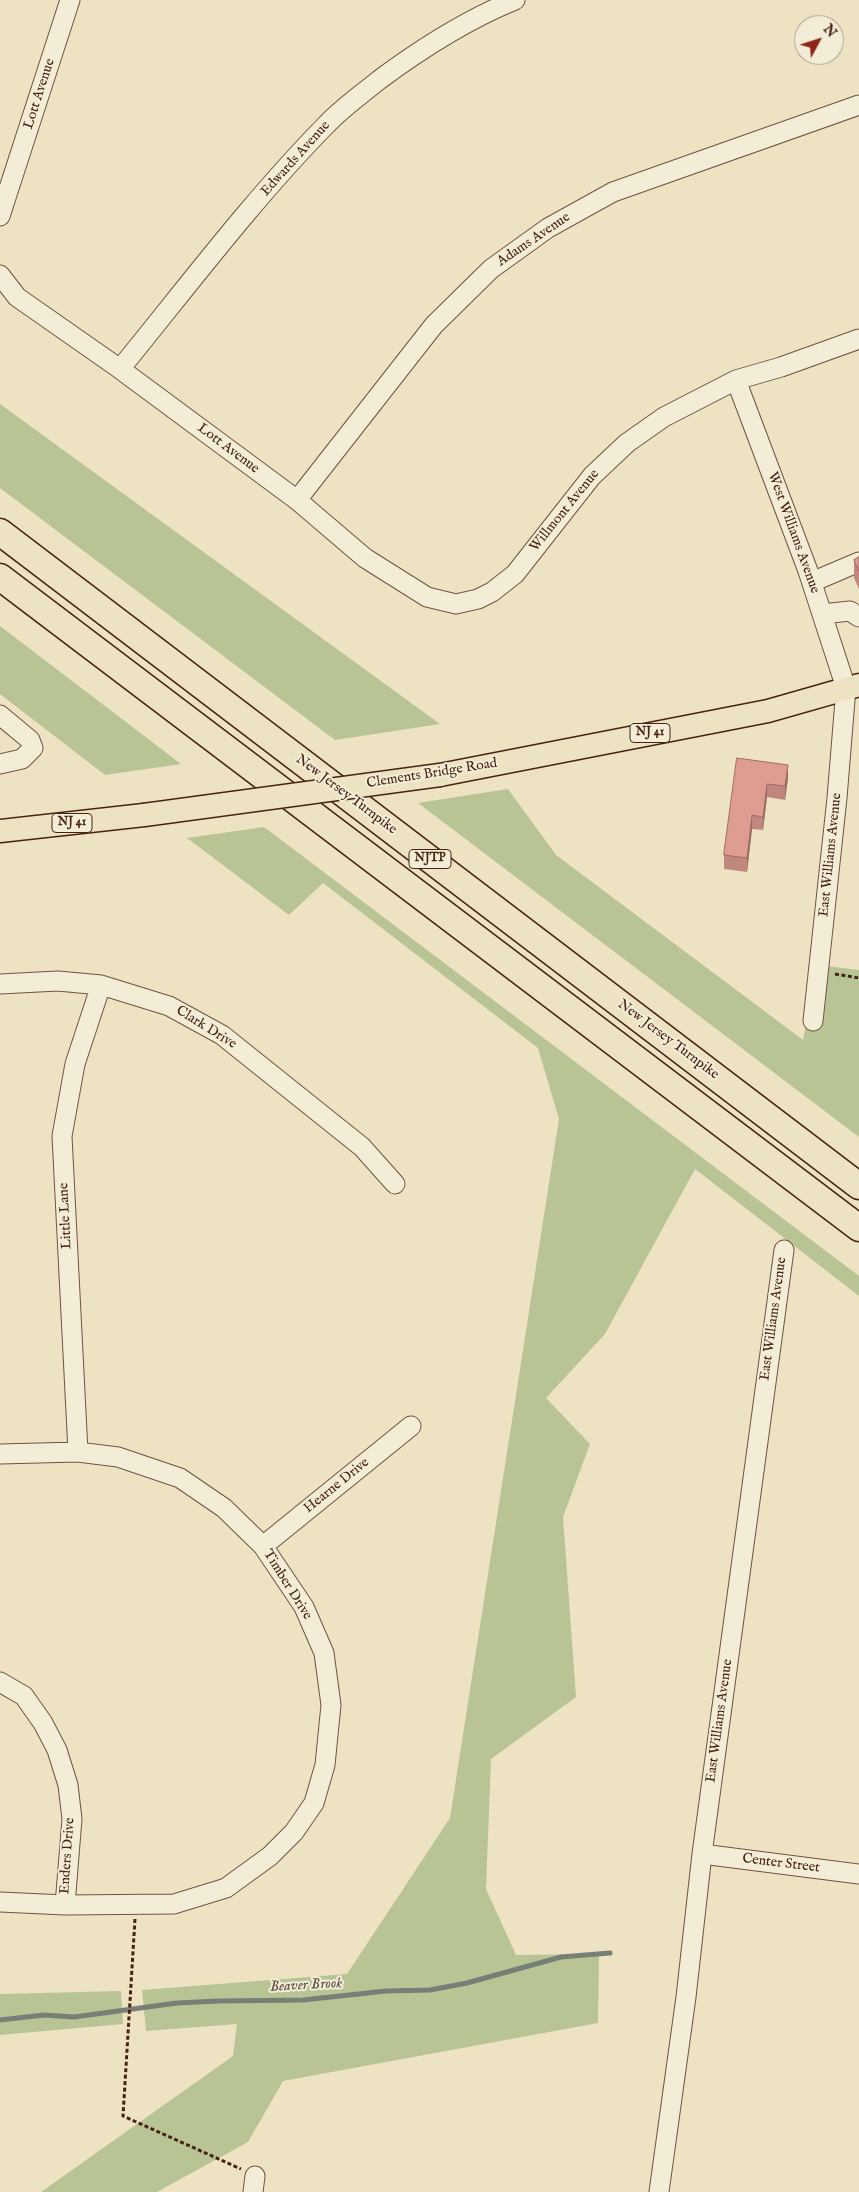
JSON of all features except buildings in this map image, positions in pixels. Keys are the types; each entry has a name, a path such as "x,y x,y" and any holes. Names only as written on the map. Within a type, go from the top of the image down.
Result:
{"highway":[{"name":"New Jersey Turnpike","path":"0,532 859,1186"},
{"name":"NJTP","path":"0,577 859,1228"}],"main road":[{"name":"Clements Bridge Road","path":"0,831 144,815 440,774 768,710 853,686"}],"street":[{"name":"Lott Avenue","path":"0,216 70,0"},
{"name":"Edwards Avenue","path":"120,369 266,192 328,123 417,52 480,14 515,0"},
{"name":"Adams Avenue","path":"297,500 434,325 491,269 548,228 613,192 859,105"},
{"name":"Lott Avenue","path":"0,275 17,297 120,369 297,500 365,558 427,598 456,604 465,602"},
{"name":"Willmont Avenue","path":"465,602 478,599 492,592 516,574 592,476 627,443 664,417 736,380 781,367 859,339"},
{"name":"West Williams Avenue","path":"736,380 812,582 822,614 853,686"},
{"path":"812,582 859,562"},
{"path":"822,614 850,611 859,617"},
{"name":"East Williams Avenue","path":"813,1021 837,798 853,686"},
{"path":"0,715 30,740 33,748 22,759 0,764"},
{"name":"Clark Drive","path":"0,984 58,981 101,985 169,1006 222,1035 362,1148 395,1184"},
{"name":"Little Lane","path":"78,1452 62,1136 75,1064 101,985"},
{"name":"East Williams Avenue","path":"659,2192 686,1997 702,1854 784,1250"},
{"name":"Hearne Drive","path":"263,1546 411,1426"},
{"name":"Timber Drive","path":"0,1454 78,1452 118,1457 180,1478 224,1508 263,1546 304,1607 324,1653 331,1705 325,1765 314,1804 294,1832 270,1856 226,1888 174,1904 65,1905 0,1902"},
{"name":"Enders Drive","path":"0,1682 24,1696 42,1723 57,1750 68,1785 72,1819 65,1905"},
{"name":"Center Street","path":"702,1854 859,1874"}],"path":[{"path":"832,974 859,978"},
{"path":"136,1904 123,2116 254,2184"}],"green space":[{"path":"0,404 440,724 335,740 0,488"},
{"path":"0,626 181,764 105,775 0,694"},
{"path":"508,789 556,855 803,1040 817,965 859,970 859,1137 418,803"},
{"path":"264,827 859,1276 859,1296 695,1169 605,1334 546,1398 590,1444 563,1517 576,1697 491,1759 486,1889 516,1955 599,1954 598,2023 283,2081 248,2142 157,2192 41,2192 233,2056 237,2024 146,2031 142,1990 347,1974 450,1818 559,1119 538,1048 323,883 289,915 187,838"},
{"path":"121,1991 123,2024 0,2035 0,1994"}],"waterway":[{"name":"Beaver Brook","path":"0,2020 44,2015 74,2017 177,2003 303,2000 386,1991 430,1990 467,1983 561,1957 610,1953"}]}
